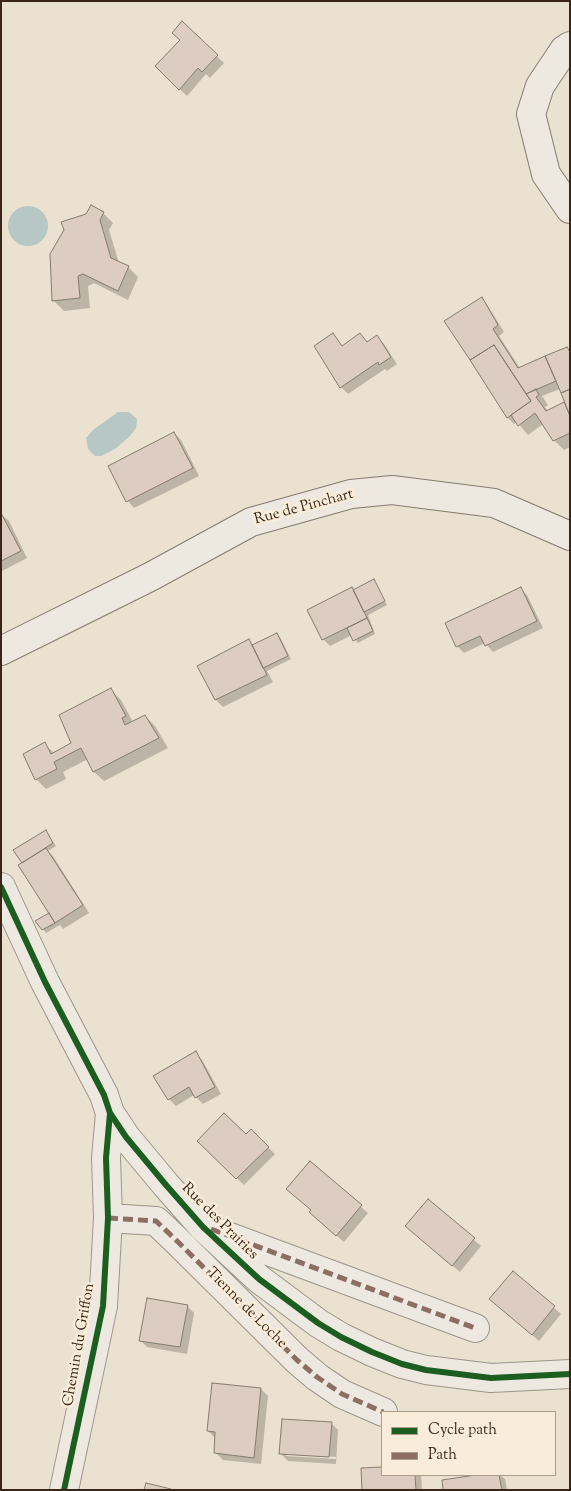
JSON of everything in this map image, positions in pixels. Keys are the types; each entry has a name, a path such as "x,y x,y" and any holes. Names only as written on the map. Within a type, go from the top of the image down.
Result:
{"street":[{"path":"570,46 564,50 540,86 531,114 546,174 570,209"},
{"name":"Rue de Pinchart","path":"1,651 150,577 251,522 351,494 392,490 494,503 570,536"},
{"name":"Rue des Prairies","path":"1,887 45,982 104,1095 110,1113 126,1137 203,1227 259,1279 311,1318 341,1336 394,1361 426,1370 491,1378 570,1374"},
{"name":"Chemin du Griffon","path":"64,1490 103,1306 108,1218 106,1158 110,1113"},
{"name":"Tienne de Loche","path":"108,1218 156,1221 297,1360 342,1394 381,1411"},
{"path":"203,1227 475,1328"}],"shaded area":[{"path":"28,206 42,212 48,226 42,240 28,246 14,240 8,226 14,212"},
{"path":"118,412 129,412 137,419 136,428 115,449 101,456 95,456 88,449 86,438 93,430"}],"building":[{"path":"182,21 218,55 202,72 198,68 179,90 155,66 180,40 172,33"},
{"path":"91,205 104,212 100,220 111,258 129,266 118,291 83,274 78,276 80,298 52,301 50,254 64,230 61,222 86,214"},
{"path":"482,297 498,325 493,329 518,368 545,356 556,381 526,394 494,345 470,360 444,321"},
{"path":"333,333 342,346 360,333 367,342 377,335 391,357 379,365 378,362 340,388 314,346"},
{"path":"494,345 531,401 507,418 470,360"},
{"path":"567,347 570,352 570,389 561,393 545,356"},
{"path":"536,389 539,395 536,397 546,411 564,402 570,416 570,433 553,441 535,413 518,426 511,415 531,401 526,394"},
{"path":"570,389 570,416 561,393"},
{"path":"174,432 193,468 126,502 108,466"},
{"path":"1,513 21,551 1,561"},
{"path":"374,579 385,601 364,612 353,590"},
{"path":"352,587 367,618 322,640 307,610"},
{"path":"521,587 537,621 485,646 480,636 456,647 445,623"},
{"path":"367,618 373,631 353,641 347,628"},
{"path":"277,633 288,656 263,668 252,645"},
{"path":"249,639 267,675 215,700 197,666"},
{"path":"111,688 126,716 122,718 125,725 145,715 159,738 93,772 81,748 54,762 57,769 35,780 23,754 45,742 51,754 71,743 59,715"},
{"path":"46,830 53,843 22,863 13,850"},
{"path":"46,848 83,905 55,923 18,865"},
{"path":"49,913 55,923 42,930 35,921"},
{"path":"196,1051 215,1087 195,1098 189,1087 168,1100 153,1076"},
{"path":"224,1113 246,1134 251,1129 269,1147 236,1179 197,1141"},
{"path":"310,1161 362,1205 336,1236 309,1212 311,1210 286,1189"},
{"path":"428,1199 475,1238 452,1266 405,1226"},
{"path":"513,1271 555,1306 532,1335 489,1299"},
{"path":"147,1298 188,1305 180,1347 139,1341"},
{"path":"212,1383 261,1388 254,1458 214,1453 215,1432 207,1431"},
{"path":"282,1419 332,1422 329,1457 279,1454"},
{"path":"381,1467 381,1476 415,1476 416,1490 362,1490 361,1468"},
{"path":"469,1476 499,1476 502,1490 443,1490 442,1480"},
{"path":"146,1483 171,1489 171,1490 144,1490"}],"marked path":[{"path":"108,1218 156,1221 297,1360 317,1377 342,1394 381,1411"},
{"path":"211,1229 475,1328"}],"cycle path":[{"path":"1,887 45,982 104,1095 110,1113 126,1137 203,1227 259,1279 318,1323 341,1337 402,1364 426,1370 491,1378 570,1374"},
{"path":"64,1490 103,1306 108,1218 106,1158 110,1113"}]}
